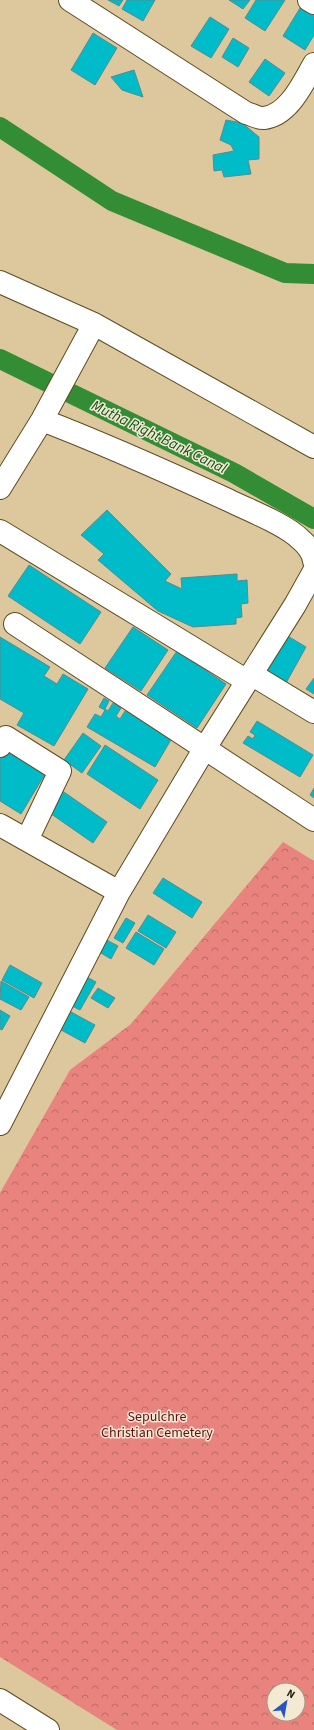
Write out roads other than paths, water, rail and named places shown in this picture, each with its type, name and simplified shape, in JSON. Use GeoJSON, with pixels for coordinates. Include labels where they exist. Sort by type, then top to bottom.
{"type":"FeatureCollection","features":[{"type":"Feature","properties":{"kind":"street"},"geometry":{"type":"LineString","coordinates":[[70,0],[246,113],[264,118],[281,111],[294,99],[314,64]]}},
{"type":"Feature","properties":{"kind":"street"},"geometry":{"type":"LineString","coordinates":[[309,0],[314,3]]}},
{"type":"Feature","properties":{"kind":"street"},"geometry":{"type":"LineString","coordinates":[[0,282],[94,324],[314,447]]}},
{"type":"Feature","properties":{"kind":"street"},"geometry":{"type":"LineString","coordinates":[[0,488],[46,413],[94,324]]}},
{"type":"Feature","properties":{"kind":"street"},"geometry":{"type":"LineString","coordinates":[[46,413],[100,442],[275,522],[300,538],[313,555],[314,561]]}},
{"type":"Feature","properties":{"kind":"street"},"geometry":{"type":"LineString","coordinates":[[0,531],[249,678],[314,712]]}},
{"type":"Feature","properties":{"kind":"street"},"geometry":{"type":"LineString","coordinates":[[0,1124],[119,892],[205,748],[296,605],[314,571]]}},
{"type":"Feature","properties":{"kind":"street"},"geometry":{"type":"LineString","coordinates":[[16,624],[314,820]]}},
{"type":"Feature","properties":{"kind":"street"},"geometry":{"type":"LineString","coordinates":[[0,746],[6,737],[60,771],[27,840]]}},
{"type":"Feature","properties":{"kind":"street"},"geometry":{"type":"LineString","coordinates":[[0,825],[119,892]]}},
{"type":"Feature","properties":{"kind":"street"},"geometry":{"type":"LineString","coordinates":[[0,1700],[48,1730]]}},
{"type":"Feature","properties":{"kind":"waterway"},"geometry":{"type":"LineString","coordinates":[[0,127],[112,201],[285,273],[314,274]]}},
{"type":"Feature","properties":{"kind":"waterway","name":"Mutha Right Bank Canal"},"geometry":{"type":"LineString","coordinates":[[0,359],[234,473],[314,519]]}},
{"type":"Feature","properties":{"kind":"park label","name":"Sepulchre Christian Cemetery"},"geometry":{"type":"Point","coordinates":[157,1426]}}]}
